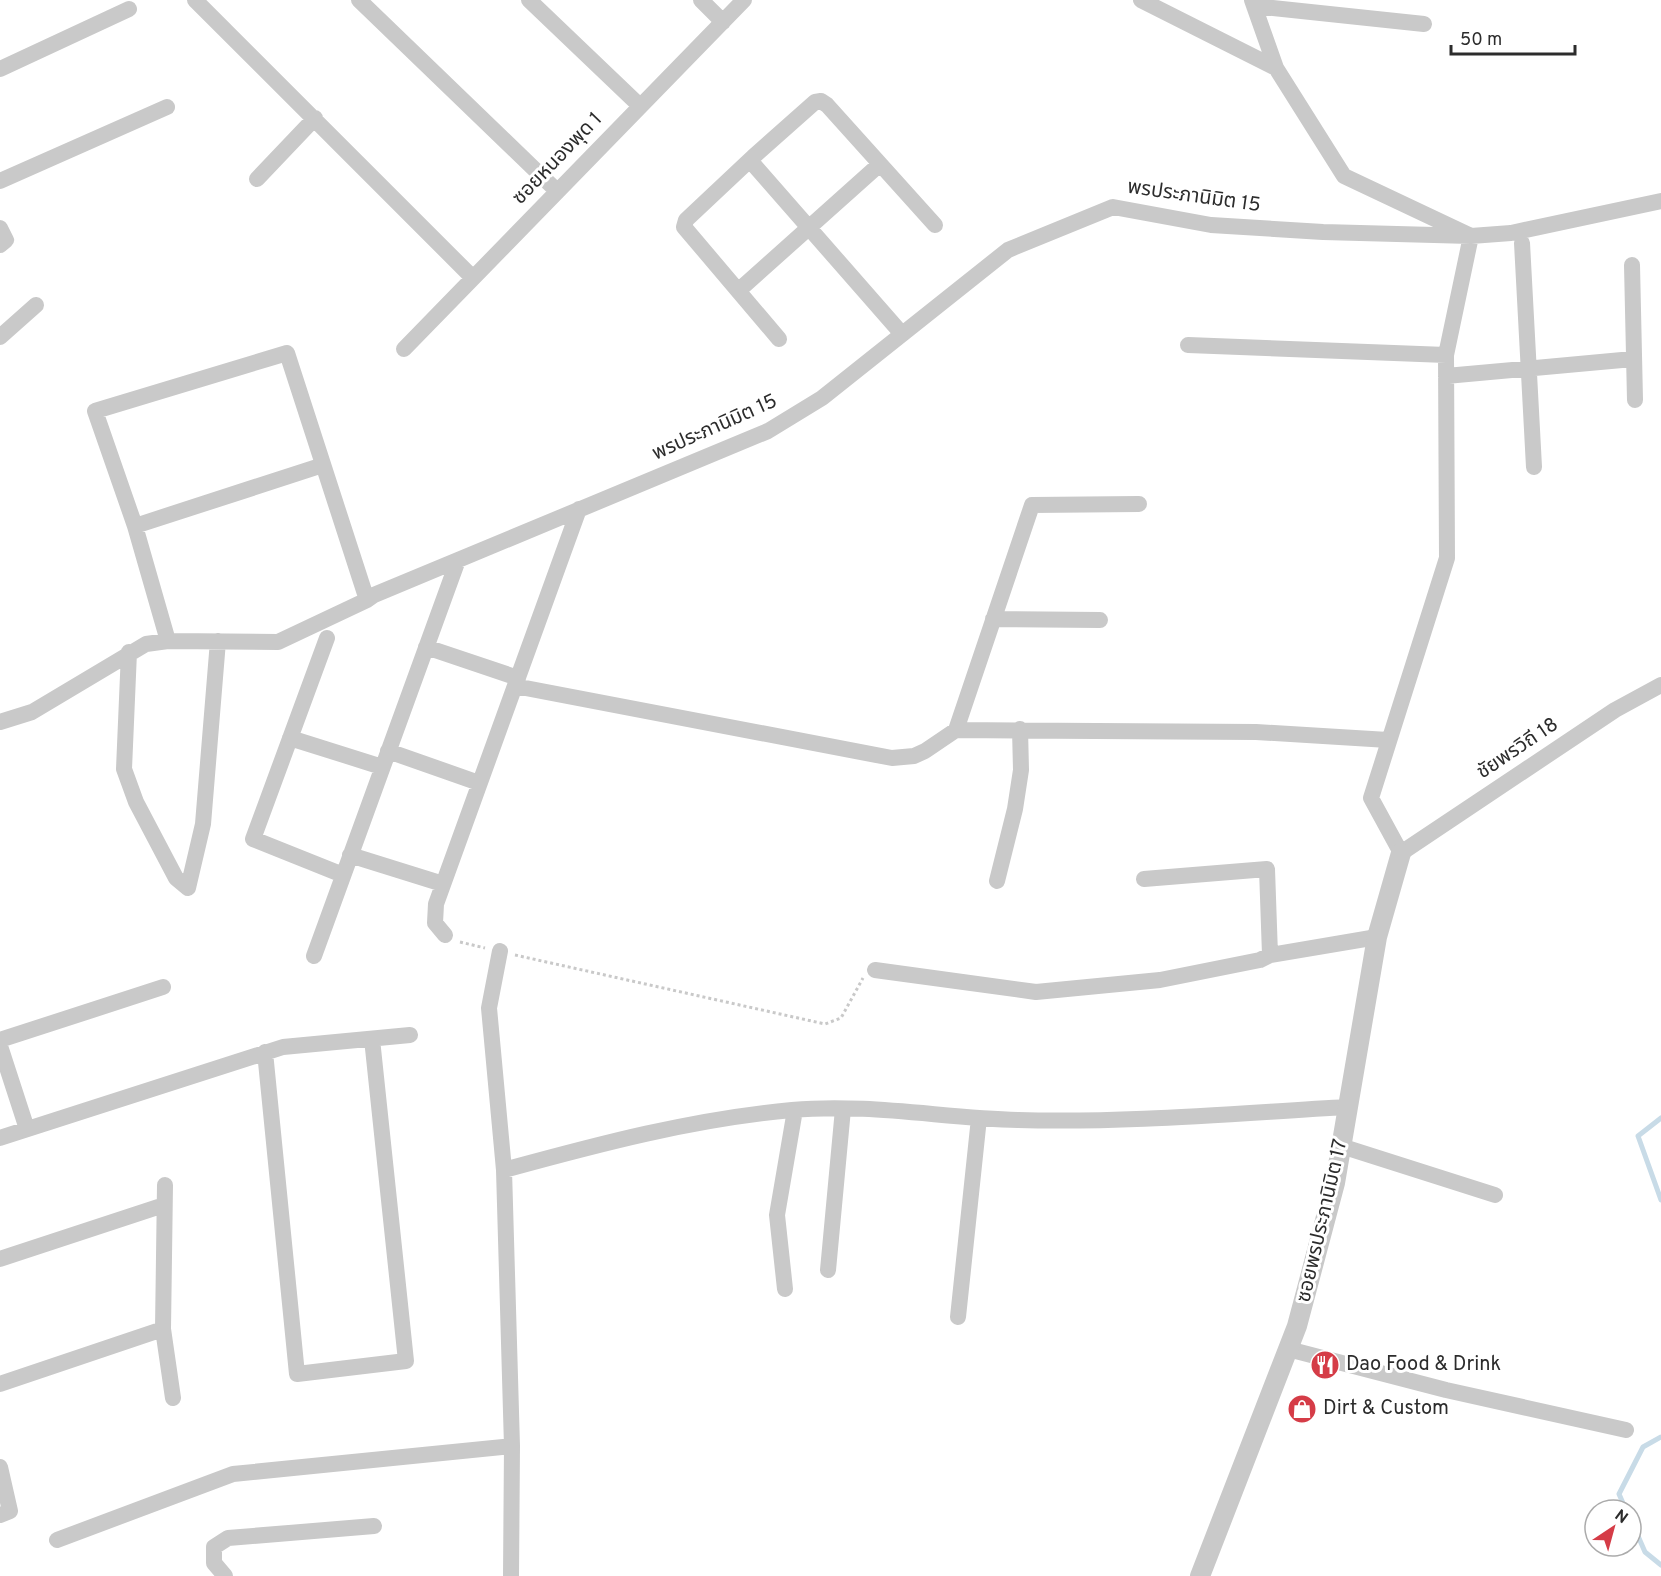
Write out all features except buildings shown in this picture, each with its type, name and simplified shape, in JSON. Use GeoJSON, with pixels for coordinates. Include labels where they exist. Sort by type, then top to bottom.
{"type":"FeatureCollection","features":[{"type":"Feature","properties":{"kind":"street"},"geometry":{"type":"LineString","coordinates":[[195,0],[472,277]]}},
{"type":"Feature","properties":{"kind":"street"},"geometry":{"type":"LineString","coordinates":[[359,0],[557,191]]}},
{"type":"Feature","properties":{"kind":"street"},"geometry":{"type":"LineString","coordinates":[[529,0],[640,106]]}},
{"type":"Feature","properties":{"kind":"street"},"geometry":{"type":"LineString","coordinates":[[700,0],[723,22]]}},
{"type":"Feature","properties":{"kind":"street","name":"ซอยหนองพุด 1"},"geometry":{"type":"LineString","coordinates":[[404,349],[744,0]]}},
{"type":"Feature","properties":{"kind":"street"},"geometry":{"type":"LineString","coordinates":[[1141,0],[1276,68]]}},
{"type":"Feature","properties":{"kind":"street"},"geometry":{"type":"LineString","coordinates":[[1401,853],[1371,798],[1447,558],[1446,355],[1471,236],[1344,176],[1276,68],[1253,3],[1424,24]]}},
{"type":"Feature","properties":{"kind":"street"},"geometry":{"type":"LineString","coordinates":[[0,69],[129,9]]}},
{"type":"Feature","properties":{"kind":"street"},"geometry":{"type":"LineString","coordinates":[[779,339],[685,229],[684,222],[817,100],[827,105],[935,225]]}},
{"type":"Feature","properties":{"kind":"street"},"geometry":{"type":"LineString","coordinates":[[0,181],[167,108]]}},
{"type":"Feature","properties":{"kind":"street"},"geometry":{"type":"LineString","coordinates":[[257,179],[315,118]]}},
{"type":"Feature","properties":{"kind":"street"},"geometry":{"type":"LineString","coordinates":[[753,157],[754,165],[902,334]]}},
{"type":"Feature","properties":{"kind":"street"},"geometry":{"type":"LineString","coordinates":[[738,291],[880,164]]}},
{"type":"Feature","properties":{"kind":"street","name":"พรประภานิมิต 15"},"geometry":{"type":"LineString","coordinates":[[0,722],[32,712],[129,652],[146,645],[168,641],[278,642],[374,595],[768,431],[822,398],[1008,250],[1113,207],[1211,225],[1323,232],[1471,236],[1511,233],[1661,201]]}},
{"type":"Feature","properties":{"kind":"street"},"geometry":{"type":"LineString","coordinates":[[0,228],[6,240],[0,245]]}},
{"type":"Feature","properties":{"kind":"street"},"geometry":{"type":"LineString","coordinates":[[1522,243],[1534,467]]}},
{"type":"Feature","properties":{"kind":"street"},"geometry":{"type":"LineString","coordinates":[[1632,265],[1635,400]]}},
{"type":"Feature","properties":{"kind":"street"},"geometry":{"type":"LineString","coordinates":[[0,337],[36,305]]}},
{"type":"Feature","properties":{"kind":"street"},"geometry":{"type":"LineString","coordinates":[[1188,345],[1446,355]]}},
{"type":"Feature","properties":{"kind":"street"},"geometry":{"type":"LineString","coordinates":[[168,641],[135,526],[95,411],[287,353],[367,600]]}},
{"type":"Feature","properties":{"kind":"street"},"geometry":{"type":"LineString","coordinates":[[1446,376],[1633,359]]}},
{"type":"Feature","properties":{"kind":"street"},"geometry":{"type":"LineString","coordinates":[[135,526],[323,465]]}},
{"type":"Feature","properties":{"kind":"street"},"geometry":{"type":"LineString","coordinates":[[956,730],[1032,506],[1139,504]]}},
{"type":"Feature","properties":{"kind":"street"},"geometry":{"type":"LineString","coordinates":[[444,935],[436,927],[434,918],[436,904],[579,509]]}},
{"type":"Feature","properties":{"kind":"street"},"geometry":{"type":"LineString","coordinates":[[314,956],[458,560]]}},
{"type":"Feature","properties":{"kind":"street"},"geometry":{"type":"LineString","coordinates":[[993,619],[1100,620]]}},
{"type":"Feature","properties":{"kind":"street"},"geometry":{"type":"LineString","coordinates":[[327,638],[253,839],[343,875]]}},
{"type":"Feature","properties":{"kind":"street"},"geometry":{"type":"LineString","coordinates":[[129,652],[124,769],[136,802],[176,878],[188,888],[203,824],[218,641]]}},
{"type":"Feature","properties":{"kind":"street"},"geometry":{"type":"LineString","coordinates":[[426,647],[516,682],[892,758],[914,756],[956,730],[1256,732],[1388,740]]}},
{"type":"Feature","properties":{"kind":"street","name":"ชัยพรวิถี 18"},"geometry":{"type":"LineString","coordinates":[[1401,853],[1615,710],[1661,686]]}},
{"type":"Feature","properties":{"kind":"street"},"geometry":{"type":"LineString","coordinates":[[997,881],[1015,809],[1021,770],[1020,729]]}},
{"type":"Feature","properties":{"kind":"street"},"geometry":{"type":"LineString","coordinates":[[290,738],[479,783]]}},
{"type":"Feature","properties":{"kind":"street","name":"ซอยพรประภานิมิต 17"},"geometry":{"type":"LineString","coordinates":[[1200,1576],[1297,1326],[1332,1194],[1377,937],[1401,853]]}},
{"type":"Feature","properties":{"kind":"street"},"geometry":{"type":"LineString","coordinates":[[350,855],[443,884]]}},
{"type":"Feature","properties":{"kind":"street"},"geometry":{"type":"LineString","coordinates":[[1144,879],[1267,868],[1270,955]]}},
{"type":"Feature","properties":{"kind":"street"},"geometry":{"type":"LineString","coordinates":[[875,970],[1036,992],[1160,980],[1260,960],[1270,955],[1377,937]]}},
{"type":"Feature","properties":{"kind":"street"},"geometry":{"type":"LineString","coordinates":[[500,951],[489,1008],[504,1170],[512,1446],[511,1576]]}},
{"type":"Feature","properties":{"kind":"street"},"geometry":{"type":"LineString","coordinates":[[0,1040],[163,987]]}},
{"type":"Feature","properties":{"kind":"street"},"geometry":{"type":"LineString","coordinates":[[0,1138],[283,1047],[410,1035]]}},
{"type":"Feature","properties":{"kind":"street"},"geometry":{"type":"LineString","coordinates":[[265,1052],[297,1374],[406,1361],[372,1039]]}},
{"type":"Feature","properties":{"kind":"street"},"geometry":{"type":"LineString","coordinates":[[0,1046],[27,1129]]}},
{"type":"Feature","properties":{"kind":"street"},"geometry":{"type":"LineString","coordinates":[[504,1170],[631,1136],[795,1110],[843,1109],[980,1118],[1090,1121],[1348,1107]]}},
{"type":"Feature","properties":{"kind":"street"},"geometry":{"type":"LineString","coordinates":[[828,1270],[843,1109]]}},
{"type":"Feature","properties":{"kind":"street"},"geometry":{"type":"LineString","coordinates":[[785,1289],[777,1215],[795,1110]]}},
{"type":"Feature","properties":{"kind":"street"},"geometry":{"type":"LineString","coordinates":[[958,1317],[980,1118]]}},
{"type":"Feature","properties":{"kind":"street"},"geometry":{"type":"LineString","coordinates":[[1341,1146],[1495,1195]]}},
{"type":"Feature","properties":{"kind":"street"},"geometry":{"type":"LineString","coordinates":[[165,1185],[163,1329],[173,1398]]}},
{"type":"Feature","properties":{"kind":"street"},"geometry":{"type":"LineString","coordinates":[[0,1259],[164,1204]]}},
{"type":"Feature","properties":{"kind":"street"},"geometry":{"type":"LineString","coordinates":[[0,1384],[163,1329]]}},
{"type":"Feature","properties":{"kind":"street"},"geometry":{"type":"LineString","coordinates":[[1288,1349],[1446,1390],[1626,1430]]}},
{"type":"Feature","properties":{"kind":"street"},"geometry":{"type":"LineString","coordinates":[[57,1540],[233,1474],[512,1446]]}},
{"type":"Feature","properties":{"kind":"street"},"geometry":{"type":"LineString","coordinates":[[0,1467],[10,1511],[0,1515]]}},
{"type":"Feature","properties":{"kind":"street"},"geometry":{"type":"LineString","coordinates":[[225,1576],[214,1563],[214,1547],[228,1538],[374,1526]]}},
{"type":"Feature","properties":{"kind":"path"},"geometry":{"type":"LineString","coordinates":[[444,935],[455,941],[825,1024],[841,1018],[861,980],[875,970]]}},
{"type":"Feature","properties":{"kind":"waterway"},"geometry":{"type":"LineString","coordinates":[[1661,1118],[1638,1136],[1661,1200]]}},
{"type":"Feature","properties":{"kind":"waterway"},"geometry":{"type":"LineString","coordinates":[[1621,1498],[1619,1494],[1643,1447],[1661,1437]]}},
{"type":"Feature","properties":{"kind":"waterway"},"geometry":{"type":"LineString","coordinates":[[1643,1547],[1645,1552],[1661,1565]]}},
{"type":"Feature","properties":{"kind":"place","name":"Dao Food & Drink"},"geometry":{"type":"Point","coordinates":[1325,1365]}},
{"type":"Feature","properties":{"kind":"place","name":"Dirt & Custom"},"geometry":{"type":"Point","coordinates":[1302,1409]}}]}
